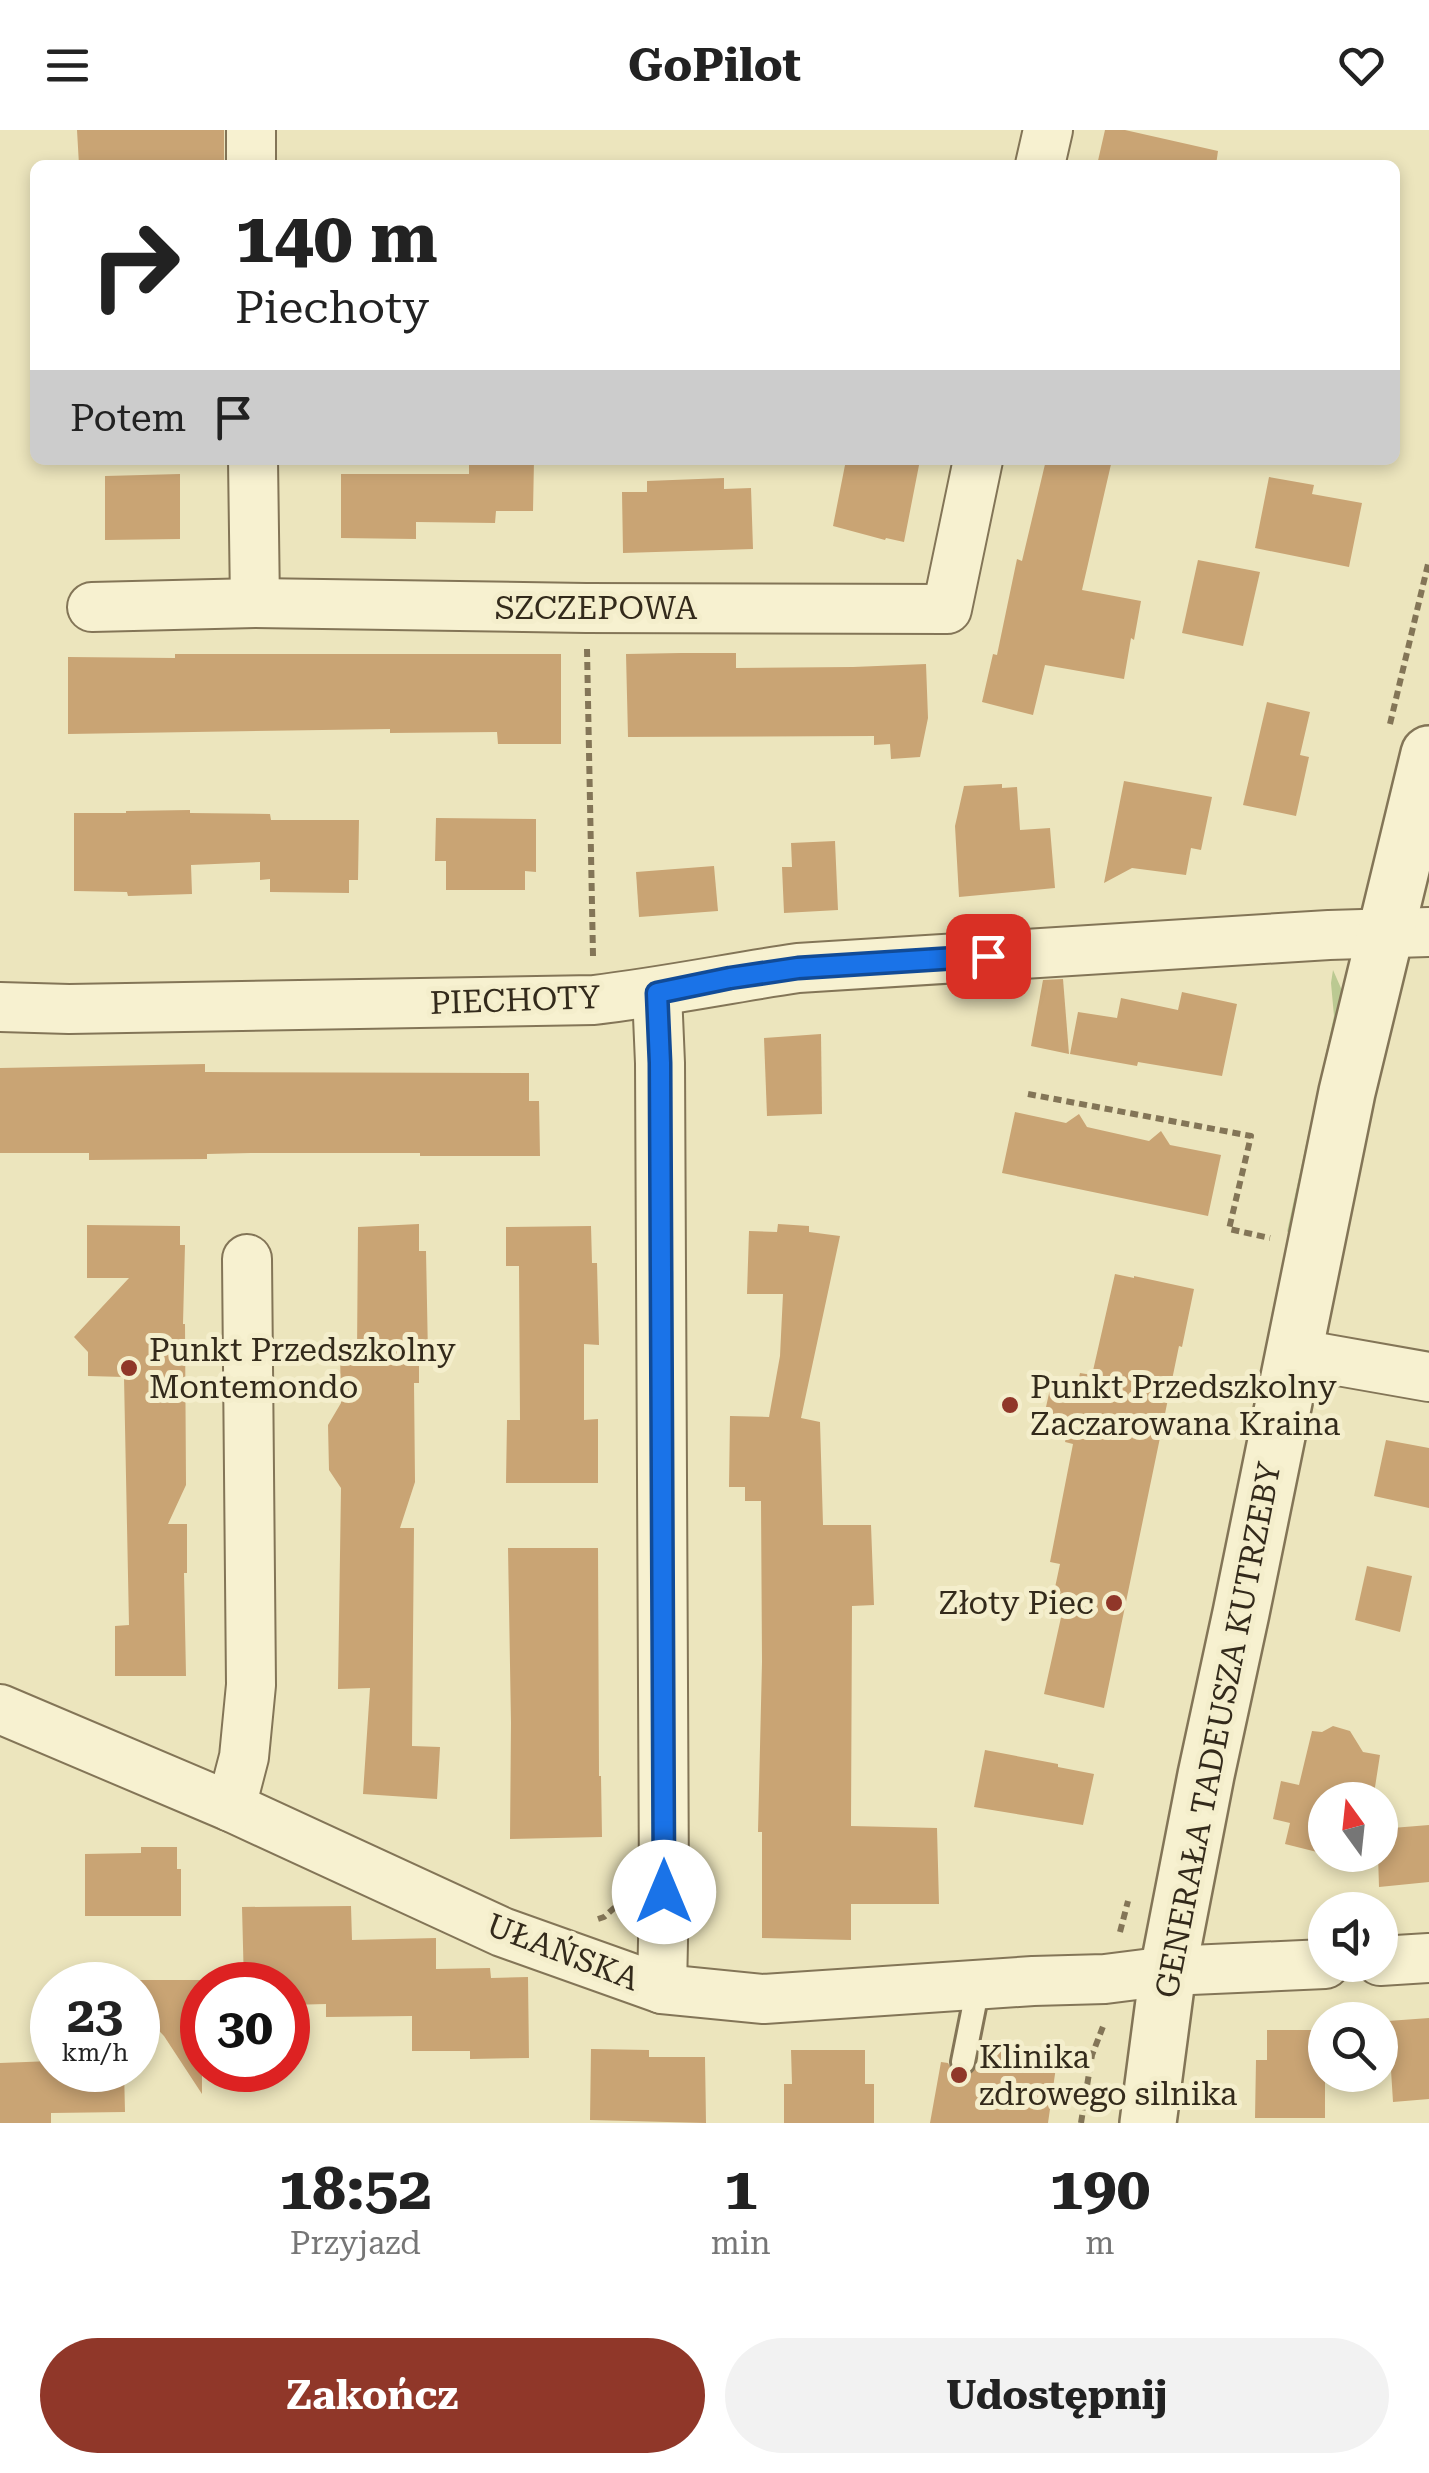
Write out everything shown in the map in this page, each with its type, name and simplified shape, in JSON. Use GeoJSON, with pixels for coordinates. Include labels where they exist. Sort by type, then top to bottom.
{"type":"FeatureCollection","features":[{"type":"Feature","properties":{"kind":"street"},"geometry":{"type":"LineString","coordinates":[[250,130],[251,160]]}},
{"type":"Feature","properties":{"kind":"street"},"geometry":{"type":"LineString","coordinates":[[1041,160],[1048,130]]}},
{"type":"Feature","properties":{"kind":"street"},"geometry":{"type":"LineString","coordinates":[[253,465],[255,603]]}},
{"type":"Feature","properties":{"kind":"street","name":"SZCZEPOWA"},"geometry":{"type":"LineString","coordinates":[[92,607],[255,603],[947,610],[977,465]]}},
{"type":"Feature","properties":{"kind":"street","name":"GENERAŁA TADEUSZA KUTRZEBY"},"geometry":{"type":"LineString","coordinates":[[1148,2123],[1168,1972],[1206,1775],[1348,1092],[1408,933],[1429,754]]}},
{"type":"Feature","properties":{"kind":"street","name":"PIECHOTY"},"geometry":{"type":"LineString","coordinates":[[0,1007],[594,1000],[798,968],[1329,934],[1408,933]]}},
{"type":"Feature","properties":{"kind":"street"},"geometry":{"type":"LineString","coordinates":[[657,993],[662,1989]]}},
{"type":"Feature","properties":{"kind":"street"},"geometry":{"type":"LineString","coordinates":[[231,1808],[244,1757],[251,1684],[248,1259]]}},
{"type":"Feature","properties":{"kind":"street"},"geometry":{"type":"LineString","coordinates":[[1293,1354],[1429,1378]]}},
{"type":"Feature","properties":{"kind":"street","name":"UŁAŃSKA"},"geometry":{"type":"LineString","coordinates":[[0,1710],[231,1808],[502,1932],[662,1989],[764,1999],[1308,1965]]}},
{"type":"Feature","properties":{"kind":"street"},"geometry":{"type":"LineString","coordinates":[[1398,1960],[1429,1958]]}},
{"type":"Feature","properties":{"kind":"lane"},"geometry":{"type":"LineString","coordinates":[[963,2062],[974,2008],[974,1985]]}},
{"type":"Feature","properties":{"kind":"path"},"geometry":{"type":"LineString","coordinates":[[586,608],[594,1000]]}},
{"type":"Feature","properties":{"kind":"path"},"geometry":{"type":"LineString","coordinates":[[1028,1094],[1251,1136],[1229,1229],[1316,1250]]}},
{"type":"Feature","properties":{"kind":"path"},"geometry":{"type":"LineString","coordinates":[[592,1920],[604,1918],[628,1894]]}},
{"type":"Feature","properties":{"kind":"path"},"geometry":{"type":"LineString","coordinates":[[1081,2123],[1092,2055],[1103,2031]]}},
{"type":"Feature","properties":{"kind":"green space"},"geometry":{"type":"Polygon","coordinates":[[[1333,970],[1344,995],[1294,1228],[1287,1232],[1334,1016],[1333,970]]]}},
{"type":"Feature","properties":{"kind":"building"},"geometry":{"type":"Polygon","coordinates":[[[77,130],[224,130],[224,160],[79,160],[77,130]]]}},
{"type":"Feature","properties":{"kind":"building"},"geometry":{"type":"Polygon","coordinates":[[[1105,130],[1125,130],[1218,151],[1217,160],[1098,160],[1105,130]]]}},
{"type":"Feature","properties":{"kind":"building"},"geometry":{"type":"Polygon","coordinates":[[[469,465],[534,465],[533,511],[496,511],[495,523],[416,522],[416,539],[341,538],[341,474],[469,474],[469,465]]]}},
{"type":"Feature","properties":{"kind":"building"},"geometry":{"type":"Polygon","coordinates":[[[845,465],[919,465],[904,542],[833,526],[845,465]]]}},
{"type":"Feature","properties":{"kind":"building"},"geometry":{"type":"Polygon","coordinates":[[[1045,465],[1111,465],[1082,590],[1141,601],[1124,679],[1045,665],[1033,715],[982,702],[993,654],[997,655],[1017,559],[1022,561],[1045,465]]]}},
{"type":"Feature","properties":{"kind":"building"},"geometry":{"type":"Polygon","coordinates":[[[180,474],[180,539],[105,540],[105,476],[180,474]]]}},
{"type":"Feature","properties":{"kind":"building"},"geometry":{"type":"Polygon","coordinates":[[[1269,477],[1314,485],[1312,494],[1362,503],[1349,567],[1255,548],[1269,477]]]}},
{"type":"Feature","properties":{"kind":"building"},"geometry":{"type":"Polygon","coordinates":[[[724,478],[724,489],[751,488],[753,549],[623,553],[622,492],[647,492],[647,481],[724,478]]]}},
{"type":"Feature","properties":{"kind":"building"},"geometry":{"type":"Polygon","coordinates":[[[1198,560],[1260,572],[1243,646],[1182,633],[1198,560]]]}},
{"type":"Feature","properties":{"kind":"building"},"geometry":{"type":"Polygon","coordinates":[[[736,653],[736,668],[926,664],[928,718],[920,757],[891,759],[890,744],[874,745],[874,736],[628,737],[626,654],[736,653]]]}},
{"type":"Feature","properties":{"kind":"building"},"geometry":{"type":"Polygon","coordinates":[[[175,654],[561,654],[561,744],[498,744],[497,732],[390,733],[390,729],[68,734],[68,657],[175,658],[175,654]]]}},
{"type":"Feature","properties":{"kind":"building"},"geometry":{"type":"Polygon","coordinates":[[[1267,702],[1310,712],[1300,755],[1309,757],[1296,816],[1243,805],[1267,702]]]}},
{"type":"Feature","properties":{"kind":"building"},"geometry":{"type":"Polygon","coordinates":[[[1124,781],[1212,797],[1201,850],[1191,848],[1186,875],[1132,868],[1104,883],[1124,781]]]}},
{"type":"Feature","properties":{"kind":"building"},"geometry":{"type":"Polygon","coordinates":[[[1002,784],[1002,788],[1017,787],[1020,830],[1050,828],[1055,888],[959,897],[955,826],[964,786],[1002,784]]]}},
{"type":"Feature","properties":{"kind":"building"},"geometry":{"type":"Polygon","coordinates":[[[190,810],[270,814],[271,820],[359,820],[358,880],[349,880],[349,893],[270,892],[270,879],[260,880],[260,862],[191,865],[192,894],[128,896],[127,892],[74,891],[74,813],[190,810]]]}},
{"type":"Feature","properties":{"kind":"building"},"geometry":{"type":"Polygon","coordinates":[[[436,818],[536,819],[536,872],[525,871],[525,890],[446,890],[446,861],[435,861],[436,818]]]}},
{"type":"Feature","properties":{"kind":"building"},"geometry":{"type":"Polygon","coordinates":[[[835,841],[838,910],[784,913],[782,867],[792,867],[791,843],[835,841]]]}},
{"type":"Feature","properties":{"kind":"building"},"geometry":{"type":"Polygon","coordinates":[[[714,866],[718,911],[639,917],[636,872],[714,866]]]}},
{"type":"Feature","properties":{"kind":"building"},"geometry":{"type":"Polygon","coordinates":[[[1063,979],[1069,1054],[1031,1046],[1043,980],[1063,979]]]}},
{"type":"Feature","properties":{"kind":"building"},"geometry":{"type":"Polygon","coordinates":[[[1182,992],[1237,1004],[1222,1076],[1070,1054],[1078,1012],[1117,1018],[1121,998],[1178,1010],[1182,992]]]}},
{"type":"Feature","properties":{"kind":"building"},"geometry":{"type":"Polygon","coordinates":[[[821,1034],[822,1114],[767,1116],[764,1038],[821,1034]]]}},
{"type":"Feature","properties":{"kind":"building"},"geometry":{"type":"Polygon","coordinates":[[[205,1064],[205,1072],[529,1073],[529,1101],[539,1101],[540,1156],[251,1153],[207,1154],[207,1159],[89,1160],[89,1153],[0,1153],[0,1068],[205,1064]]]}},
{"type":"Feature","properties":{"kind":"building"},"geometry":{"type":"Polygon","coordinates":[[[1015,1112],[1066,1123],[1079,1114],[1087,1127],[1149,1141],[1161,1131],[1170,1145],[1221,1155],[1208,1216],[1002,1173],[1015,1112]]]}},
{"type":"Feature","properties":{"kind":"building"},"geometry":{"type":"Polygon","coordinates":[[[419,1224],[419,1251],[426,1251],[428,1355],[419,1354],[419,1383],[414,1383],[415,1482],[400,1528],[414,1528],[412,1746],[440,1747],[437,1799],[363,1794],[370,1688],[338,1689],[341,1488],[329,1470],[328,1425],[341,1403],[340,1353],[357,1353],[358,1227],[419,1224]]]}},
{"type":"Feature","properties":{"kind":"building"},"geometry":{"type":"Polygon","coordinates":[[[778,1224],[809,1226],[809,1232],[840,1236],[801,1418],[820,1422],[823,1525],[871,1525],[874,1605],[852,1606],[851,1826],[937,1828],[939,1904],[851,1904],[851,1940],[762,1938],[762,1832],[758,1832],[761,1501],[745,1501],[745,1487],[729,1487],[730,1416],[769,1417],[780,1356],[783,1294],[747,1294],[749,1231],[777,1232],[778,1224]]]}},
{"type":"Feature","properties":{"kind":"building"},"geometry":{"type":"Polygon","coordinates":[[[87,1225],[180,1226],[180,1245],[185,1245],[186,1485],[168,1524],[187,1524],[186,1676],[115,1676],[115,1626],[129,1625],[124,1377],[88,1376],[88,1352],[74,1337],[129,1278],[87,1278],[87,1225]]]}},
{"type":"Feature","properties":{"kind":"building"},"geometry":{"type":"Polygon","coordinates":[[[591,1226],[592,1263],[597,1263],[599,1345],[584,1344],[584,1420],[598,1419],[598,1483],[506,1483],[507,1420],[520,1420],[519,1266],[506,1266],[506,1227],[591,1226]]]}},
{"type":"Feature","properties":{"kind":"building"},"geometry":{"type":"Polygon","coordinates":[[[1115,1274],[1194,1289],[1104,1708],[1044,1694],[1062,1613],[1050,1611],[1060,1564],[1050,1562],[1073,1444],[1065,1442],[1068,1430],[1042,1425],[1052,1380],[1077,1385],[1080,1373],[1092,1375],[1115,1274]]]}},
{"type":"Feature","properties":{"kind":"building"},"geometry":{"type":"Polygon","coordinates":[[[1386,1440],[1429,1448],[1429,1508],[1374,1496],[1386,1440]]]}},
{"type":"Feature","properties":{"kind":"building"},"geometry":{"type":"Polygon","coordinates":[[[508,1548],[598,1548],[602,1837],[510,1839],[508,1548]]]}},
{"type":"Feature","properties":{"kind":"building"},"geometry":{"type":"Polygon","coordinates":[[[1367,1566],[1412,1576],[1400,1632],[1355,1620],[1367,1566]]]}},
{"type":"Feature","properties":{"kind":"building"},"geometry":{"type":"Polygon","coordinates":[[[1333,1726],[1350,1731],[1363,1752],[1380,1755],[1376,1782],[1308,1782],[1308,1850],[1285,1844],[1290,1823],[1273,1819],[1281,1781],[1299,1785],[1312,1731],[1322,1732],[1333,1726]]]}},
{"type":"Feature","properties":{"kind":"building"},"geometry":{"type":"Polygon","coordinates":[[[985,1750],[1094,1774],[1083,1825],[974,1807],[985,1750]]]}},
{"type":"Feature","properties":{"kind":"building"},"geometry":{"type":"Polygon","coordinates":[[[1429,1825],[1429,1882],[1379,1887],[1379,1872],[1398,1872],[1398,1828],[1429,1825]]]}},
{"type":"Feature","properties":{"kind":"building"},"geometry":{"type":"Polygon","coordinates":[[[141,1847],[177,1847],[181,1916],[85,1916],[85,1854],[141,1853],[141,1847]]]}},
{"type":"Feature","properties":{"kind":"building"},"geometry":{"type":"Polygon","coordinates":[[[351,1906],[352,1940],[436,1938],[436,1969],[490,1968],[491,1978],[528,1977],[529,2058],[470,2059],[470,2051],[412,2051],[412,2016],[326,2017],[326,2004],[310,2004],[310,1962],[243,1962],[242,1907],[351,1906]]]}},
{"type":"Feature","properties":{"kind":"building"},"geometry":{"type":"Polygon","coordinates":[[[160,1980],[180,1980],[180,2060],[160,2032],[160,1980]]]}},
{"type":"Feature","properties":{"kind":"building"},"geometry":{"type":"Polygon","coordinates":[[[1429,2018],[1429,2099],[1393,2102],[1392,2092],[1398,2092],[1398,2020],[1429,2018]]]}},
{"type":"Feature","properties":{"kind":"building"},"geometry":{"type":"Polygon","coordinates":[[[1267,2030],[1308,2030],[1308,2092],[1325,2092],[1325,2118],[1255,2118],[1256,2060],[1267,2060],[1267,2030]]]}},
{"type":"Feature","properties":{"kind":"building"},"geometry":{"type":"Polygon","coordinates":[[[591,2049],[649,2050],[649,2057],[705,2057],[706,2123],[590,2120],[591,2049]]]}},
{"type":"Feature","properties":{"kind":"building"},"geometry":{"type":"Polygon","coordinates":[[[985,2049],[1057,2060],[1048,2123],[930,2123],[941,2062],[948,2063],[954,2074],[967,2076],[976,2068],[982,2069],[985,2049]]]}},
{"type":"Feature","properties":{"kind":"building"},"geometry":{"type":"Polygon","coordinates":[[[791,2050],[865,2050],[865,2084],[874,2084],[874,2123],[784,2123],[784,2084],[792,2084],[791,2050]]]}},
{"type":"Feature","properties":{"kind":"building"},"geometry":{"type":"Polygon","coordinates":[[[30,2062],[30,2092],[125,2092],[125,2112],[51,2113],[51,2123],[0,2123],[0,2063],[30,2062]]]}},
{"type":"Feature","properties":{"kind":"place","name":"Punkt Przedszkolny Montemondo"},"geometry":{"type":"Point","coordinates":[129,1368]}},
{"type":"Feature","properties":{"kind":"place","name":"Punkt Przedszkolny Zaczarowana Kraina"},"geometry":{"type":"Point","coordinates":[1010,1405]}},
{"type":"Feature","properties":{"kind":"place","name":"Złoty Piec"},"geometry":{"type":"Point","coordinates":[1114,1603]}},
{"type":"Feature","properties":{"kind":"place","name":"Klinika zdrowego silnika"},"geometry":{"type":"Point","coordinates":[959,2075]}},
{"type":"Feature","properties":{"kind":"route"},"geometry":{"type":"LineString","coordinates":[[664,1892],[657,993],[798,968],[988,956]]}}]}
